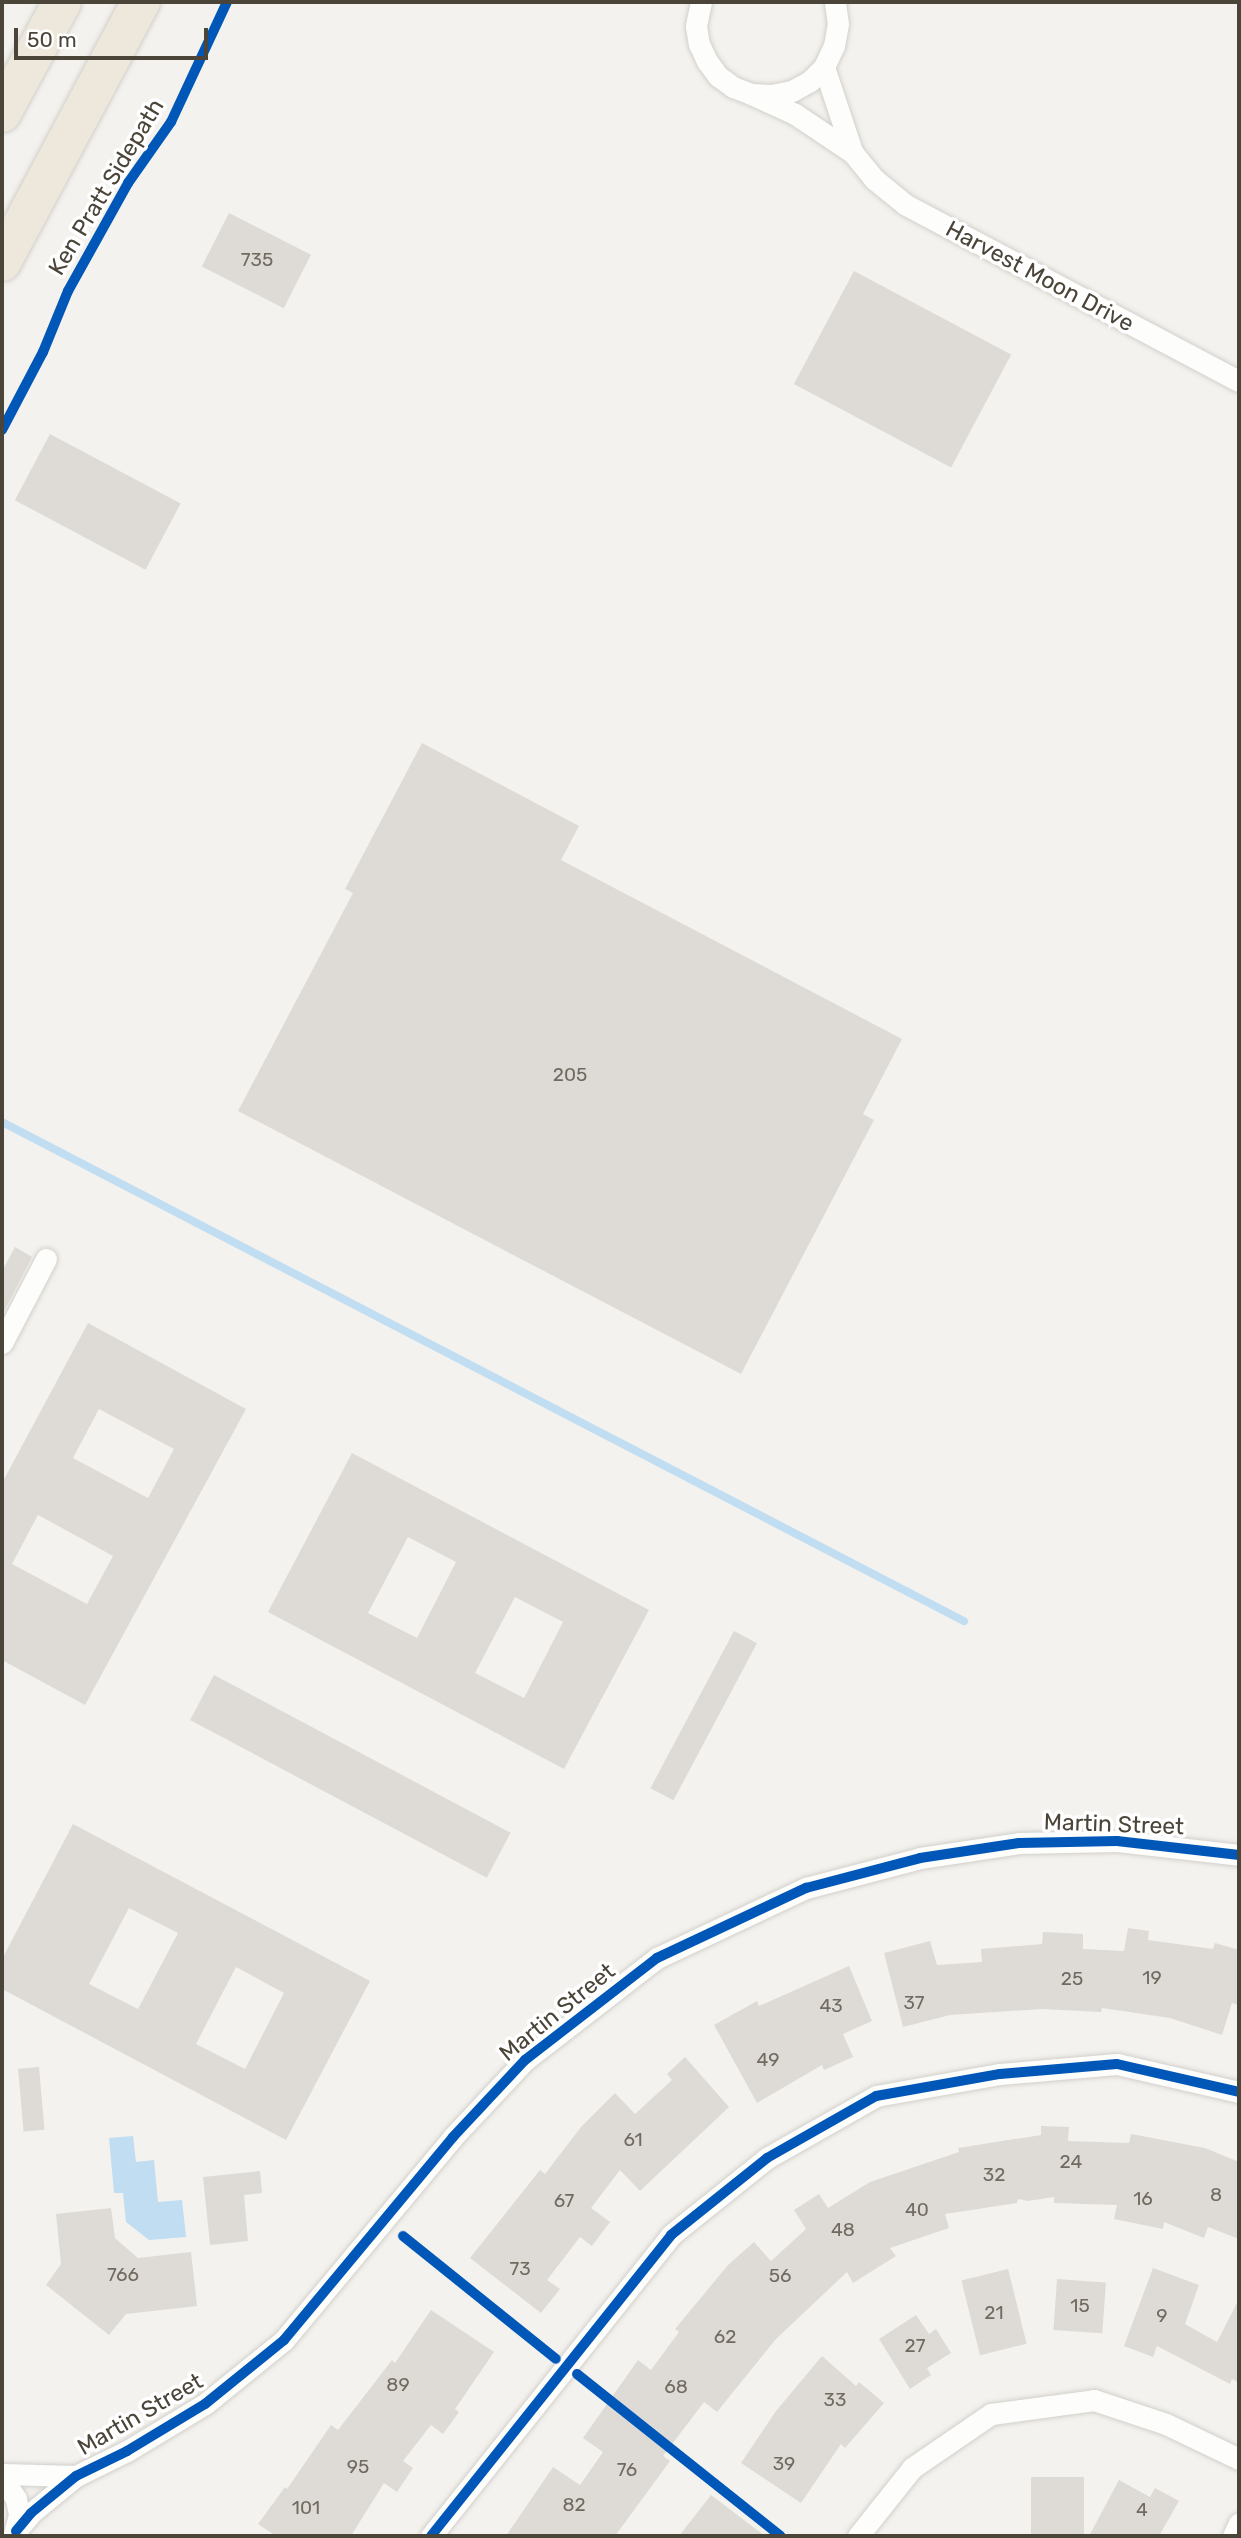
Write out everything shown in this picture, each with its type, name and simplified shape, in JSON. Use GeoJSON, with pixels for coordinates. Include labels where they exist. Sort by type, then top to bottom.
{"type":"FeatureCollection","features":[{"type":"Feature","properties":{"kind":"highway"},"geometry":{"type":"LineString","coordinates":[[2,113],[62,2]]}},
{"type":"Feature","properties":{"kind":"highway"},"geometry":{"type":"LineString","coordinates":[[2,262],[141,2]]}},
{"type":"Feature","properties":{"kind":"street"},"geometry":{"type":"LineString","coordinates":[[751,94],[771,96],[792,91],[810,81],[824,67],[834,46],[838,24],[835,2]]}},
{"type":"Feature","properties":{"kind":"street","name":"Harvest Moon Drive"},"geometry":{"type":"LineString","coordinates":[[699,4],[699,44],[718,76],[733,87],[795,114],[853,153],[874,179],[906,205],[1239,382]]}},
{"type":"Feature","properties":{"kind":"street","name":"Harvest Moon Drive"},"geometry":{"type":"LineString","coordinates":[[824,67],[853,153]]}},
{"type":"Feature","properties":{"kind":"street"},"geometry":{"type":"LineString","coordinates":[[2,1343],[46,1259]]}},
{"type":"Feature","properties":{"kind":"street","name":"Martin Street"},"geometry":{"type":"LineString","coordinates":[[15,2534],[31,2513],[76,2476],[127,2451],[205,2404],[284,2340],[453,2137],[525,2060],[657,1958],[806,1888],[920,1858],[1019,1843],[1117,1841],[1239,1855]]}},
{"type":"Feature","properties":{"kind":"street"},"geometry":{"type":"LineString","coordinates":[[431,2536],[671,2235],[767,2158],[876,2096],[1000,2074],[1117,2064],[1239,2092]]}},
{"type":"Feature","properties":{"kind":"street"},"geometry":{"type":"LineString","coordinates":[[858,2536],[912,2468],[991,2414],[1094,2400],[1166,2424],[1239,2459]]}},
{"type":"Feature","properties":{"kind":"street"},"geometry":{"type":"LineString","coordinates":[[2,2476],[16,2499],[19,2515],[15,2534]]}},
{"type":"Feature","properties":{"kind":"street","name":"Martin Street"},"geometry":{"type":"LineString","coordinates":[[2,2476],[76,2476]]}},
{"type":"Feature","properties":{"kind":"street"},"geometry":{"type":"LineString","coordinates":[[1233,2536],[1239,2523]]}},
{"type":"Feature","properties":{"kind":"water"},"geometry":{"type":"Polygon","coordinates":[[[133,2136],[136,2162],[154,2160],[158,2202],[182,2200],[186,2237],[149,2240],[126,2222],[123,2193],[114,2193],[109,2138],[133,2136]]]}},
{"type":"Feature","properties":{"kind":"building"},"geometry":{"type":"Polygon","coordinates":[[[229,213],[311,255],[284,308],[202,266],[229,213]]]}},
{"type":"Feature","properties":{"kind":"building"},"geometry":{"type":"Polygon","coordinates":[[[854,271],[1011,355],[951,468],[794,384],[854,271]]]}},
{"type":"Feature","properties":{"kind":"building"},"geometry":{"type":"Polygon","coordinates":[[[50,434],[181,503],[145,570],[15,500],[50,434]]]}},
{"type":"Feature","properties":{"kind":"building"},"geometry":{"type":"Polygon","coordinates":[[[422,743],[579,826],[561,860],[902,1039],[863,1114],[874,1120],[741,1374],[238,1111],[353,893],[345,889],[422,743]]]}},
{"type":"Feature","properties":{"kind":"building"},"geometry":{"type":"Polygon","coordinates":[[[15,1247],[32,1257],[2,1315],[2,1271],[15,1247]]]}},
{"type":"Feature","properties":{"kind":"building"},"geometry":{"type":"Polygon","coordinates":[[[88,1323],[246,1409],[85,1705],[2,1660],[2,1483],[88,1323]],[[99,1409],[73,1458],[148,1498],[174,1449],[99,1409]],[[38,1515],[12,1564],[87,1604],[113,1556],[38,1515]]]}},
{"type":"Feature","properties":{"kind":"building"},"geometry":{"type":"Polygon","coordinates":[[[352,1453],[649,1610],[564,1769],[268,1612],[352,1453]],[[408,1537],[368,1613],[417,1638],[456,1562],[408,1537]],[[515,1597],[475,1673],[524,1698],[563,1622],[515,1597]]]}},
{"type":"Feature","properties":{"kind":"building"},"geometry":{"type":"Polygon","coordinates":[[[734,1631],[757,1643],[673,1800],[650,1788],[734,1631]]]}},
{"type":"Feature","properties":{"kind":"building"},"geometry":{"type":"Polygon","coordinates":[[[214,1675],[511,1833],[487,1878],[190,1720],[214,1675]]]}},
{"type":"Feature","properties":{"kind":"building"},"geometry":{"type":"Polygon","coordinates":[[[73,1824],[370,1981],[286,2140],[2,1989],[2,1959],[73,1824]],[[129,1908],[89,1984],[138,2009],[178,1933],[129,1908]],[[236,1967],[196,2044],[245,2069],[284,1993],[236,1967]]]}},
{"type":"Feature","properties":{"kind":"building"},"geometry":{"type":"Polygon","coordinates":[[[1128,1928],[1149,1931],[1148,1940],[1213,1949],[1215,1943],[1239,1950],[1239,2005],[1232,2003],[1222,2035],[1170,2018],[1102,2008],[1101,2012],[1042,2009],[950,2015],[903,2027],[884,1953],[930,1941],[937,1965],[982,1962],[981,1949],[1042,1944],[1043,1932],[1083,1934],[1083,1949],[1124,1951],[1128,1928]]]}},
{"type":"Feature","properties":{"kind":"building"},"geometry":{"type":"Polygon","coordinates":[[[849,1966],[872,2021],[843,2034],[853,2057],[824,2070],[822,2065],[757,2103],[714,2025],[757,2001],[759,2006],[849,1966]]]}},
{"type":"Feature","properties":{"kind":"building"},"geometry":{"type":"Polygon","coordinates":[[[685,2057],[729,2107],[640,2191],[620,2170],[591,2208],[610,2222],[592,2246],[580,2237],[547,2280],[560,2289],[541,2313],[470,2258],[540,2170],[545,2174],[581,2127],[615,2093],[635,2114],[672,2080],[667,2074],[685,2057]]]}},
{"type":"Feature","properties":{"kind":"building"},"geometry":{"type":"Polygon","coordinates":[[[39,2067],[44,2130],[24,2132],[18,2069],[39,2067]]]}},
{"type":"Feature","properties":{"kind":"building"},"geometry":{"type":"Polygon","coordinates":[[[1041,2126],[1069,2127],[1068,2141],[1129,2143],[1131,2134],[1205,2148],[1239,2162],[1239,2239],[1208,2227],[1204,2238],[1164,2222],[1163,2229],[1114,2219],[1117,2205],[1054,2203],[1054,2197],[1028,2201],[1018,2199],[1017,2203],[945,2214],[949,2228],[890,2248],[896,2256],[853,2283],[847,2272],[775,2340],[717,2412],[704,2402],[663,2456],[670,2461],[615,2536],[506,2536],[553,2467],[580,2485],[603,2452],[583,2438],[638,2360],[651,2370],[679,2332],[675,2329],[728,2265],[754,2242],[771,2261],[806,2229],[794,2210],[819,2194],[828,2208],[870,2182],[959,2152],[958,2148],[1041,2135],[1041,2126]]]}},
{"type":"Feature","properties":{"kind":"building"},"geometry":{"type":"Polygon","coordinates":[[[260,2171],[262,2193],[244,2195],[248,2241],[210,2245],[203,2177],[260,2171]]]}},
{"type":"Feature","properties":{"kind":"building"},"geometry":{"type":"Polygon","coordinates":[[[111,2208],[115,2238],[138,2258],[191,2252],[197,2306],[126,2314],[109,2335],[46,2285],[61,2264],[56,2214],[111,2208]]]}},
{"type":"Feature","properties":{"kind":"building"},"geometry":{"type":"Polygon","coordinates":[[[1153,2268],[1199,2285],[1185,2324],[1217,2342],[1239,2299],[1239,2383],[1232,2379],[1230,2384],[1157,2346],[1153,2357],[1124,2346],[1153,2268]]]}},
{"type":"Feature","properties":{"kind":"building"},"geometry":{"type":"Polygon","coordinates":[[[1008,2269],[1027,2344],[980,2355],[961,2281],[1008,2269]]]}},
{"type":"Feature","properties":{"kind":"building"},"geometry":{"type":"Polygon","coordinates":[[[1057,2279],[1106,2282],[1102,2333],[1053,2330],[1057,2279]]]}},
{"type":"Feature","properties":{"kind":"building"},"geometry":{"type":"Polygon","coordinates":[[[431,2310],[494,2352],[455,2409],[459,2412],[443,2434],[431,2425],[403,2461],[413,2468],[397,2492],[384,2483],[351,2536],[276,2536],[258,2524],[285,2487],[287,2489],[331,2425],[338,2430],[392,2360],[395,2363],[431,2310]]]}},
{"type":"Feature","properties":{"kind":"building"},"geometry":{"type":"Polygon","coordinates":[[[916,2315],[929,2334],[936,2329],[951,2353],[927,2368],[931,2375],[910,2389],[879,2339],[916,2315]]]}},
{"type":"Feature","properties":{"kind":"building"},"geometry":{"type":"Polygon","coordinates":[[[822,2356],[856,2386],[859,2382],[884,2403],[845,2448],[841,2444],[801,2503],[741,2463],[776,2411],[822,2356]]]}},
{"type":"Feature","properties":{"kind":"building"},"geometry":{"type":"Polygon","coordinates":[[[1031,2477],[1084,2477],[1084,2536],[1031,2536],[1031,2477]]]}},
{"type":"Feature","properties":{"kind":"building"},"geometry":{"type":"Polygon","coordinates":[[[1119,2480],[1150,2497],[1155,2488],[1179,2501],[1159,2536],[1089,2536],[1119,2480]]]}},
{"type":"Feature","properties":{"kind":"building"},"geometry":{"type":"Polygon","coordinates":[[[711,2495],[765,2536],[679,2536],[711,2495]]]}},
{"type":"Feature","properties":{"kind":"waterway"},"geometry":{"type":"LineString","coordinates":[[2,1122],[964,1621]]}},
{"type":"Feature","properties":{"kind":"cycle path","name":"Ken Pratt Sidepath"},"geometry":{"type":"LineString","coordinates":[[2,430],[43,352],[68,291],[128,183],[171,122],[227,2]]}},
{"type":"Feature","properties":{"kind":"cycle path"},"geometry":{"type":"LineString","coordinates":[[16,2531],[31,2513],[76,2476],[127,2451],[205,2404],[284,2340],[453,2137],[525,2060],[657,1958],[806,1888],[920,1858],[1019,1843],[1117,1841],[1239,1855]]}},
{"type":"Feature","properties":{"kind":"cycle path"},"geometry":{"type":"LineString","coordinates":[[431,2536],[671,2235],[767,2158],[876,2096],[1000,2074],[1117,2064],[1239,2092]]}},
{"type":"Feature","properties":{"kind":"cycle path"},"geometry":{"type":"LineString","coordinates":[[403,2236],[556,2359]]}},
{"type":"Feature","properties":{"kind":"cycle path"},"geometry":{"type":"LineString","coordinates":[[577,2374],[781,2536]]}}]}
